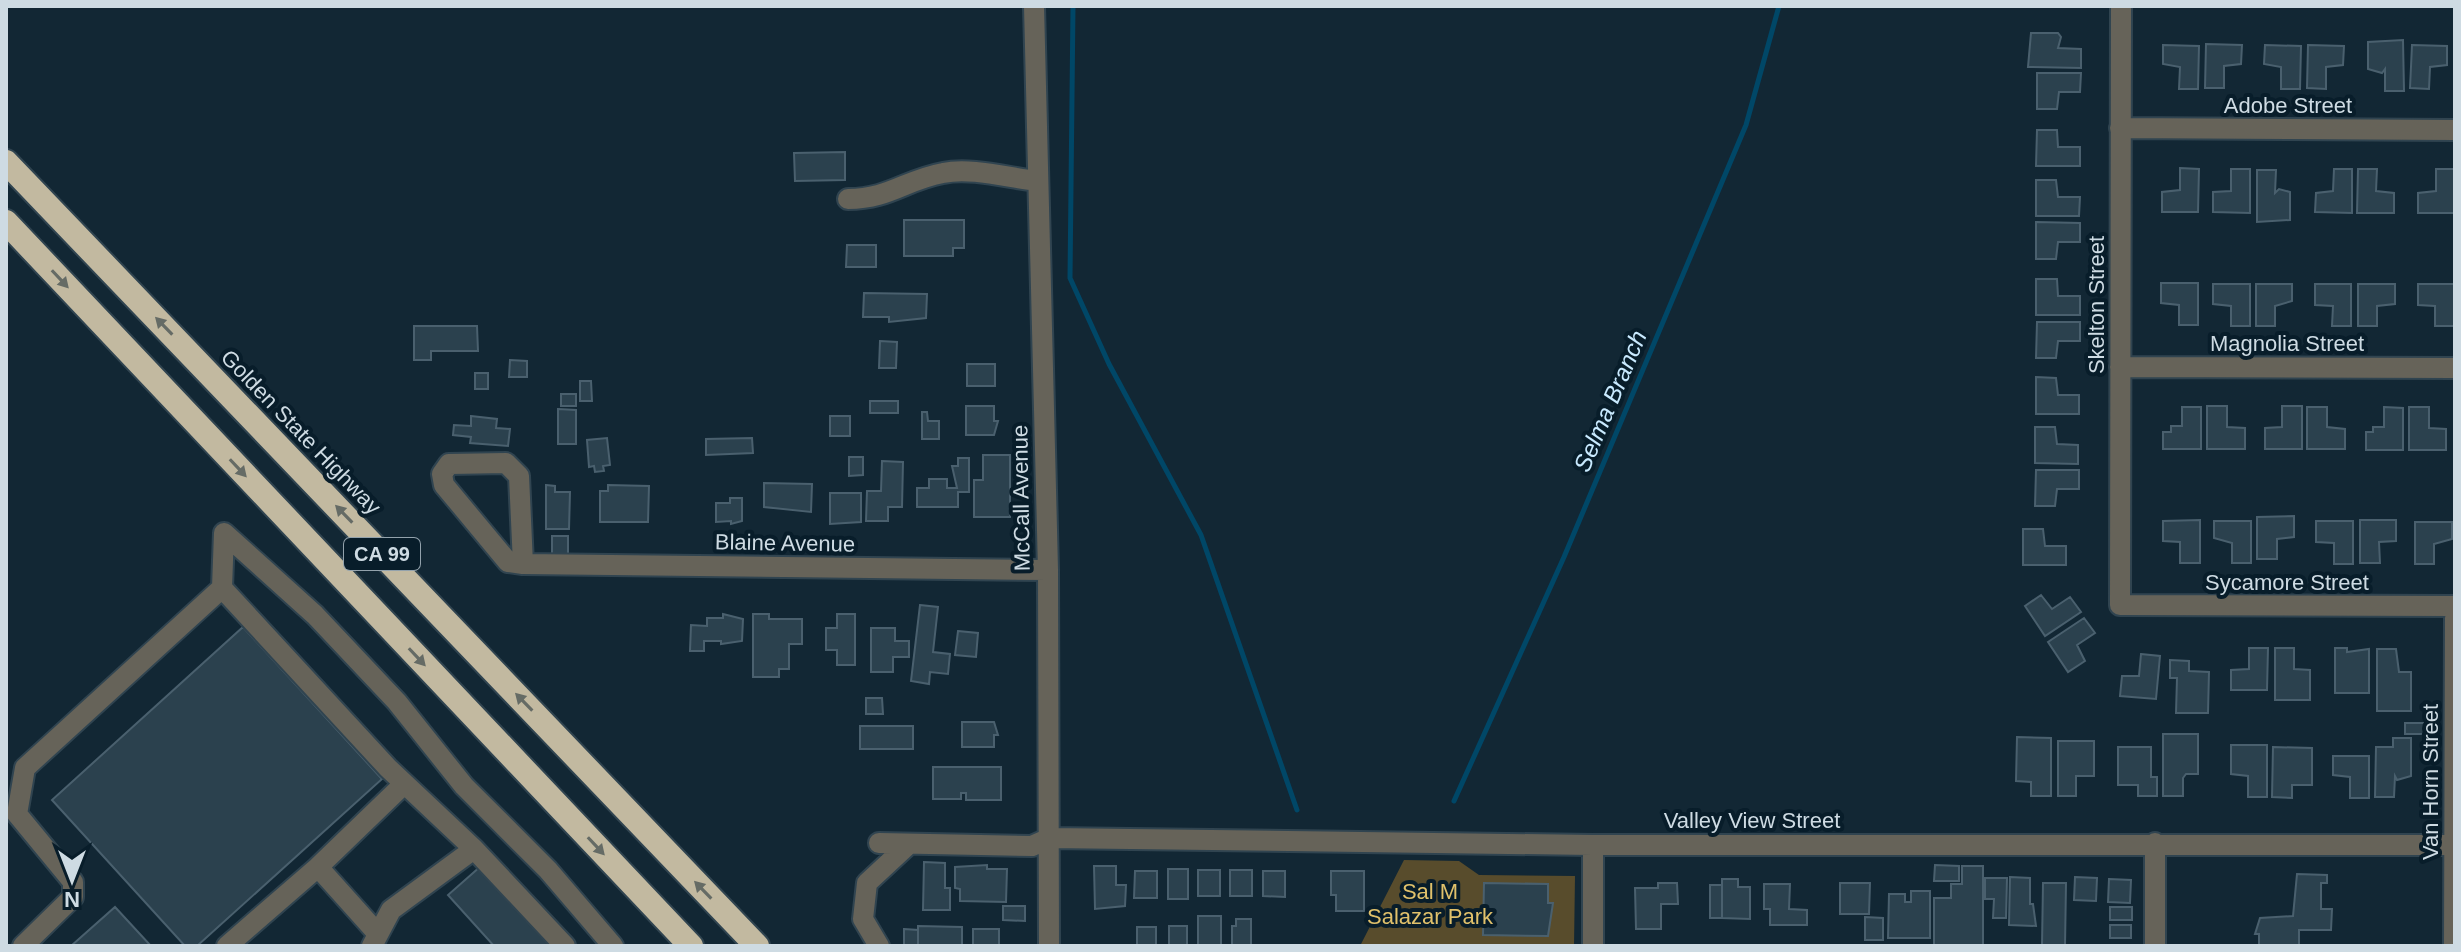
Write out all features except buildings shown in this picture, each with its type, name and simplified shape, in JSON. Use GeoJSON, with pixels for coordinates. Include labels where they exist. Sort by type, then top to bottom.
{"type":"FeatureCollection","features":[{"type":"Feature","properties":{"kind":"highway","name":"Golden State Highway"},"geometry":{"type":"LineString","coordinates":[[6,162],[757,946]]}},
{"type":"Feature","properties":{"kind":"highway","name":"CA 99"},"geometry":{"type":"LineString","coordinates":[[6,222],[691,946]]}},
{"type":"Feature","properties":{"kind":"street","name":"McCall Avenue"},"geometry":{"type":"LineString","coordinates":[[1034,6],[1048,570],[1049,946]]}},
{"type":"Feature","properties":{"kind":"street","name":"Skelton Street"},"geometry":{"type":"LineString","coordinates":[[2120,605],[2121,6]]}},
{"type":"Feature","properties":{"kind":"street","name":"Adobe Street"},"geometry":{"type":"LineString","coordinates":[[2120,128],[2455,130]]}},
{"type":"Feature","properties":{"kind":"street"},"geometry":{"type":"LineString","coordinates":[[848,199],[876,199],[915,181],[946,172],[1037,181]]}},
{"type":"Feature","properties":{"kind":"street","name":"Magnolia Street"},"geometry":{"type":"LineString","coordinates":[[2120,367],[2455,368]]}},
{"type":"Feature","properties":{"kind":"street"},"geometry":{"type":"LineString","coordinates":[[506,463],[514,467],[519,476],[523,564],[508,562],[444,485],[442,474],[449,464],[506,463]]}},
{"type":"Feature","properties":{"kind":"street"},"geometry":{"type":"LineString","coordinates":[[565,946],[474,849],[404,784],[222,588],[224,533],[315,615],[397,702],[464,786],[548,870],[613,946]]}},
{"type":"Feature","properties":{"kind":"street","name":"Blaine Avenue"},"geometry":{"type":"LineString","coordinates":[[523,564],[1048,570]]}},
{"type":"Feature","properties":{"kind":"street"},"geometry":{"type":"LineString","coordinates":[[23,946],[73,897],[73,882],[17,814],[25,768],[222,588]]}},
{"type":"Feature","properties":{"kind":"street","name":"Sycamore Street"},"geometry":{"type":"LineString","coordinates":[[2120,605],[2455,606]]}},
{"type":"Feature","properties":{"kind":"street","name":"Van Horn Street"},"geometry":{"type":"LineString","coordinates":[[2454,946],[2455,618]]}},
{"type":"Feature","properties":{"kind":"street"},"geometry":{"type":"LineString","coordinates":[[227,946],[318,867],[404,784]]}},
{"type":"Feature","properties":{"kind":"street","name":"Valley View Street"},"geometry":{"type":"LineString","coordinates":[[879,843],[1032,846],[1050,838],[1593,845],[2454,845]]}},
{"type":"Feature","properties":{"kind":"street"},"geometry":{"type":"LineString","coordinates":[[2155,843],[2155,946]]}},
{"type":"Feature","properties":{"kind":"street"},"geometry":{"type":"LineString","coordinates":[[879,946],[863,919],[867,883],[909,844]]}},
{"type":"Feature","properties":{"kind":"street"},"geometry":{"type":"LineString","coordinates":[[1593,845],[1593,946]]}},
{"type":"Feature","properties":{"kind":"street"},"geometry":{"type":"LineString","coordinates":[[318,867],[375,940],[391,910],[474,849]]}},
{"type":"Feature","properties":{"kind":"green space","name":"Sal M Salazar Park"},"geometry":{"type":"Polygon","coordinates":[[[1404,860],[1459,861],[1479,875],[1575,876],[1574,946],[1360,946],[1404,860]]]}},
{"type":"Feature","properties":{"kind":"waterway"},"geometry":{"type":"LineString","coordinates":[[1073,6],[1070,278],[1109,364],[1201,535],[1297,810]]}},
{"type":"Feature","properties":{"kind":"waterway","name":"Selma Branch"},"geometry":{"type":"LineString","coordinates":[[1454,801],[1564,557],[1746,125],[1779,6]]}}]}
